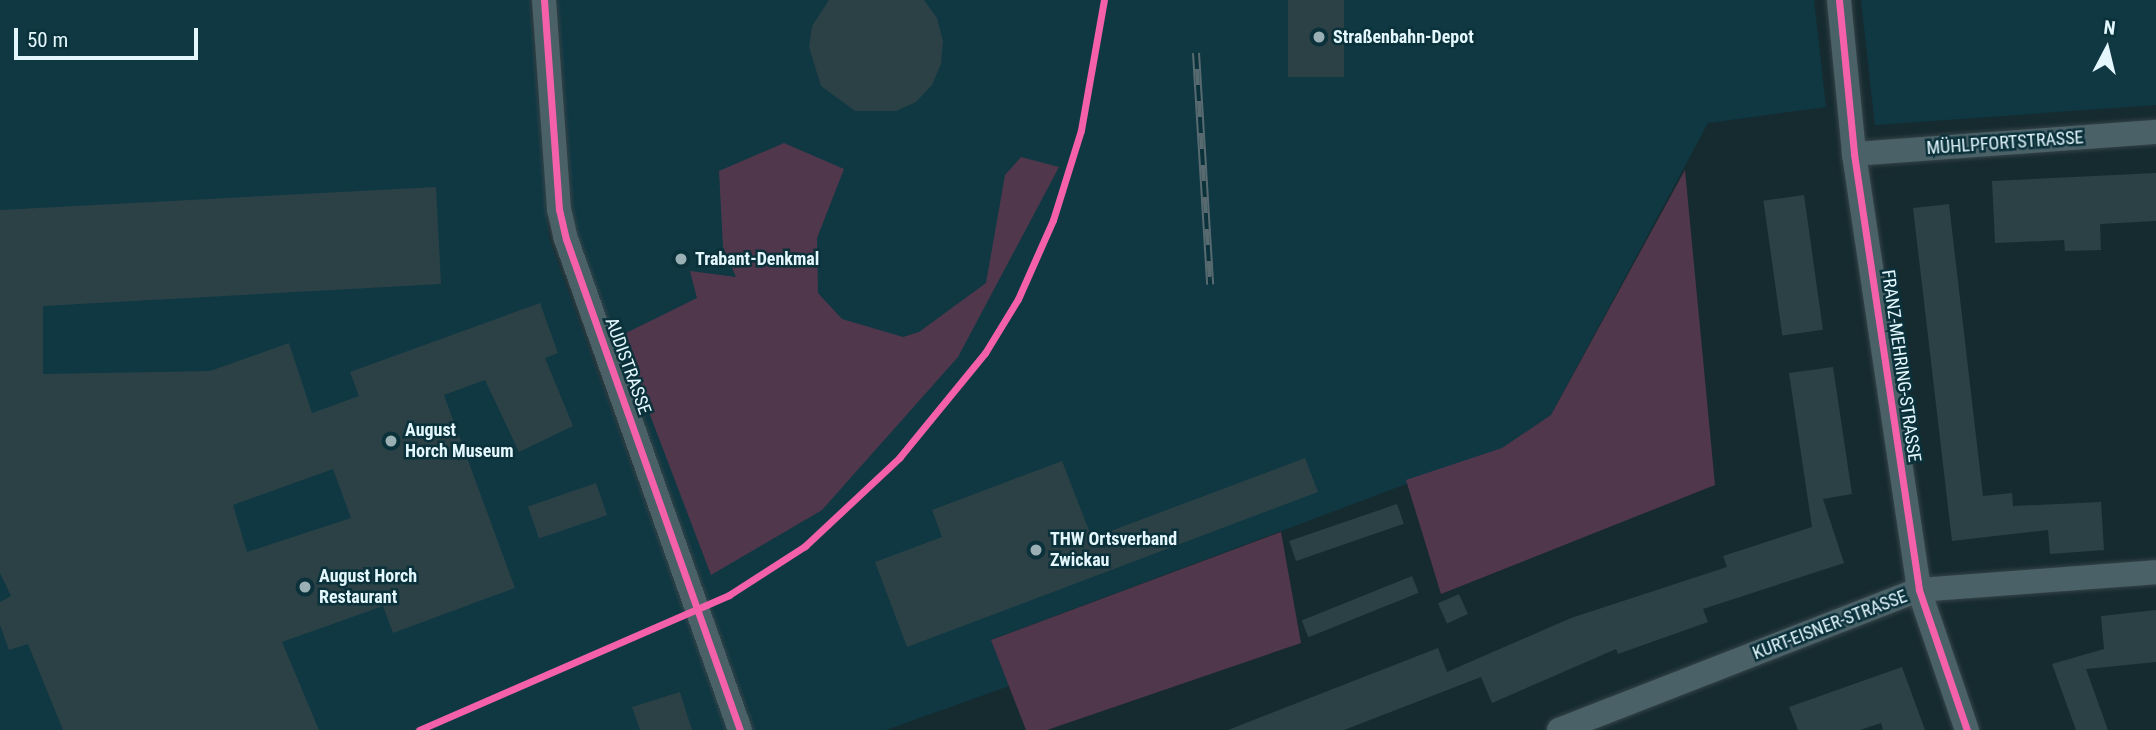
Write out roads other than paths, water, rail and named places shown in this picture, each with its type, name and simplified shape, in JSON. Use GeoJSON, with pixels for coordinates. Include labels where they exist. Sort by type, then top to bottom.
{"type":"FeatureCollection","features":[{"type":"Feature","properties":{"kind":"street","name":"AUDISTRASSE"},"geometry":{"type":"LineString","coordinates":[[544,0],[559,209],[566,239],[740,730]]}},
{"type":"Feature","properties":{"kind":"street","name":"FRANZ-MEHRING-STRASSE"},"geometry":{"type":"LineString","coordinates":[[1839,0],[1854,154],[1919,590],[1966,730]]}},
{"type":"Feature","properties":{"kind":"street","name":"MÜHLPFORTSTRASSE"},"geometry":{"type":"LineString","coordinates":[[1854,154],[2156,132]]}},
{"type":"Feature","properties":{"kind":"street","name":"KURT-EISNER-STRASSE"},"geometry":{"type":"LineString","coordinates":[[1559,730],[1919,590],[2156,572]]}},
{"type":"Feature","properties":{"kind":"railway"},"geometry":{"type":"LineString","coordinates":[[1196,53],[1210,285]]}},
{"type":"Feature","properties":{"kind":"place","name":"Straßenbahn-Depot"},"geometry":{"type":"Point","coordinates":[1319,37]}},
{"type":"Feature","properties":{"kind":"place","name":"Trabant-Denkmal"},"geometry":{"type":"Point","coordinates":[681,259]}},
{"type":"Feature","properties":{"kind":"place","name":"August Horch Museum"},"geometry":{"type":"Point","coordinates":[391,441]}},
{"type":"Feature","properties":{"kind":"place","name":"THW Ortsverband Zwickau"},"geometry":{"type":"Point","coordinates":[1036,550]}},
{"type":"Feature","properties":{"kind":"place","name":"August Horch Restaurant"},"geometry":{"type":"Point","coordinates":[305,587]}}]}
